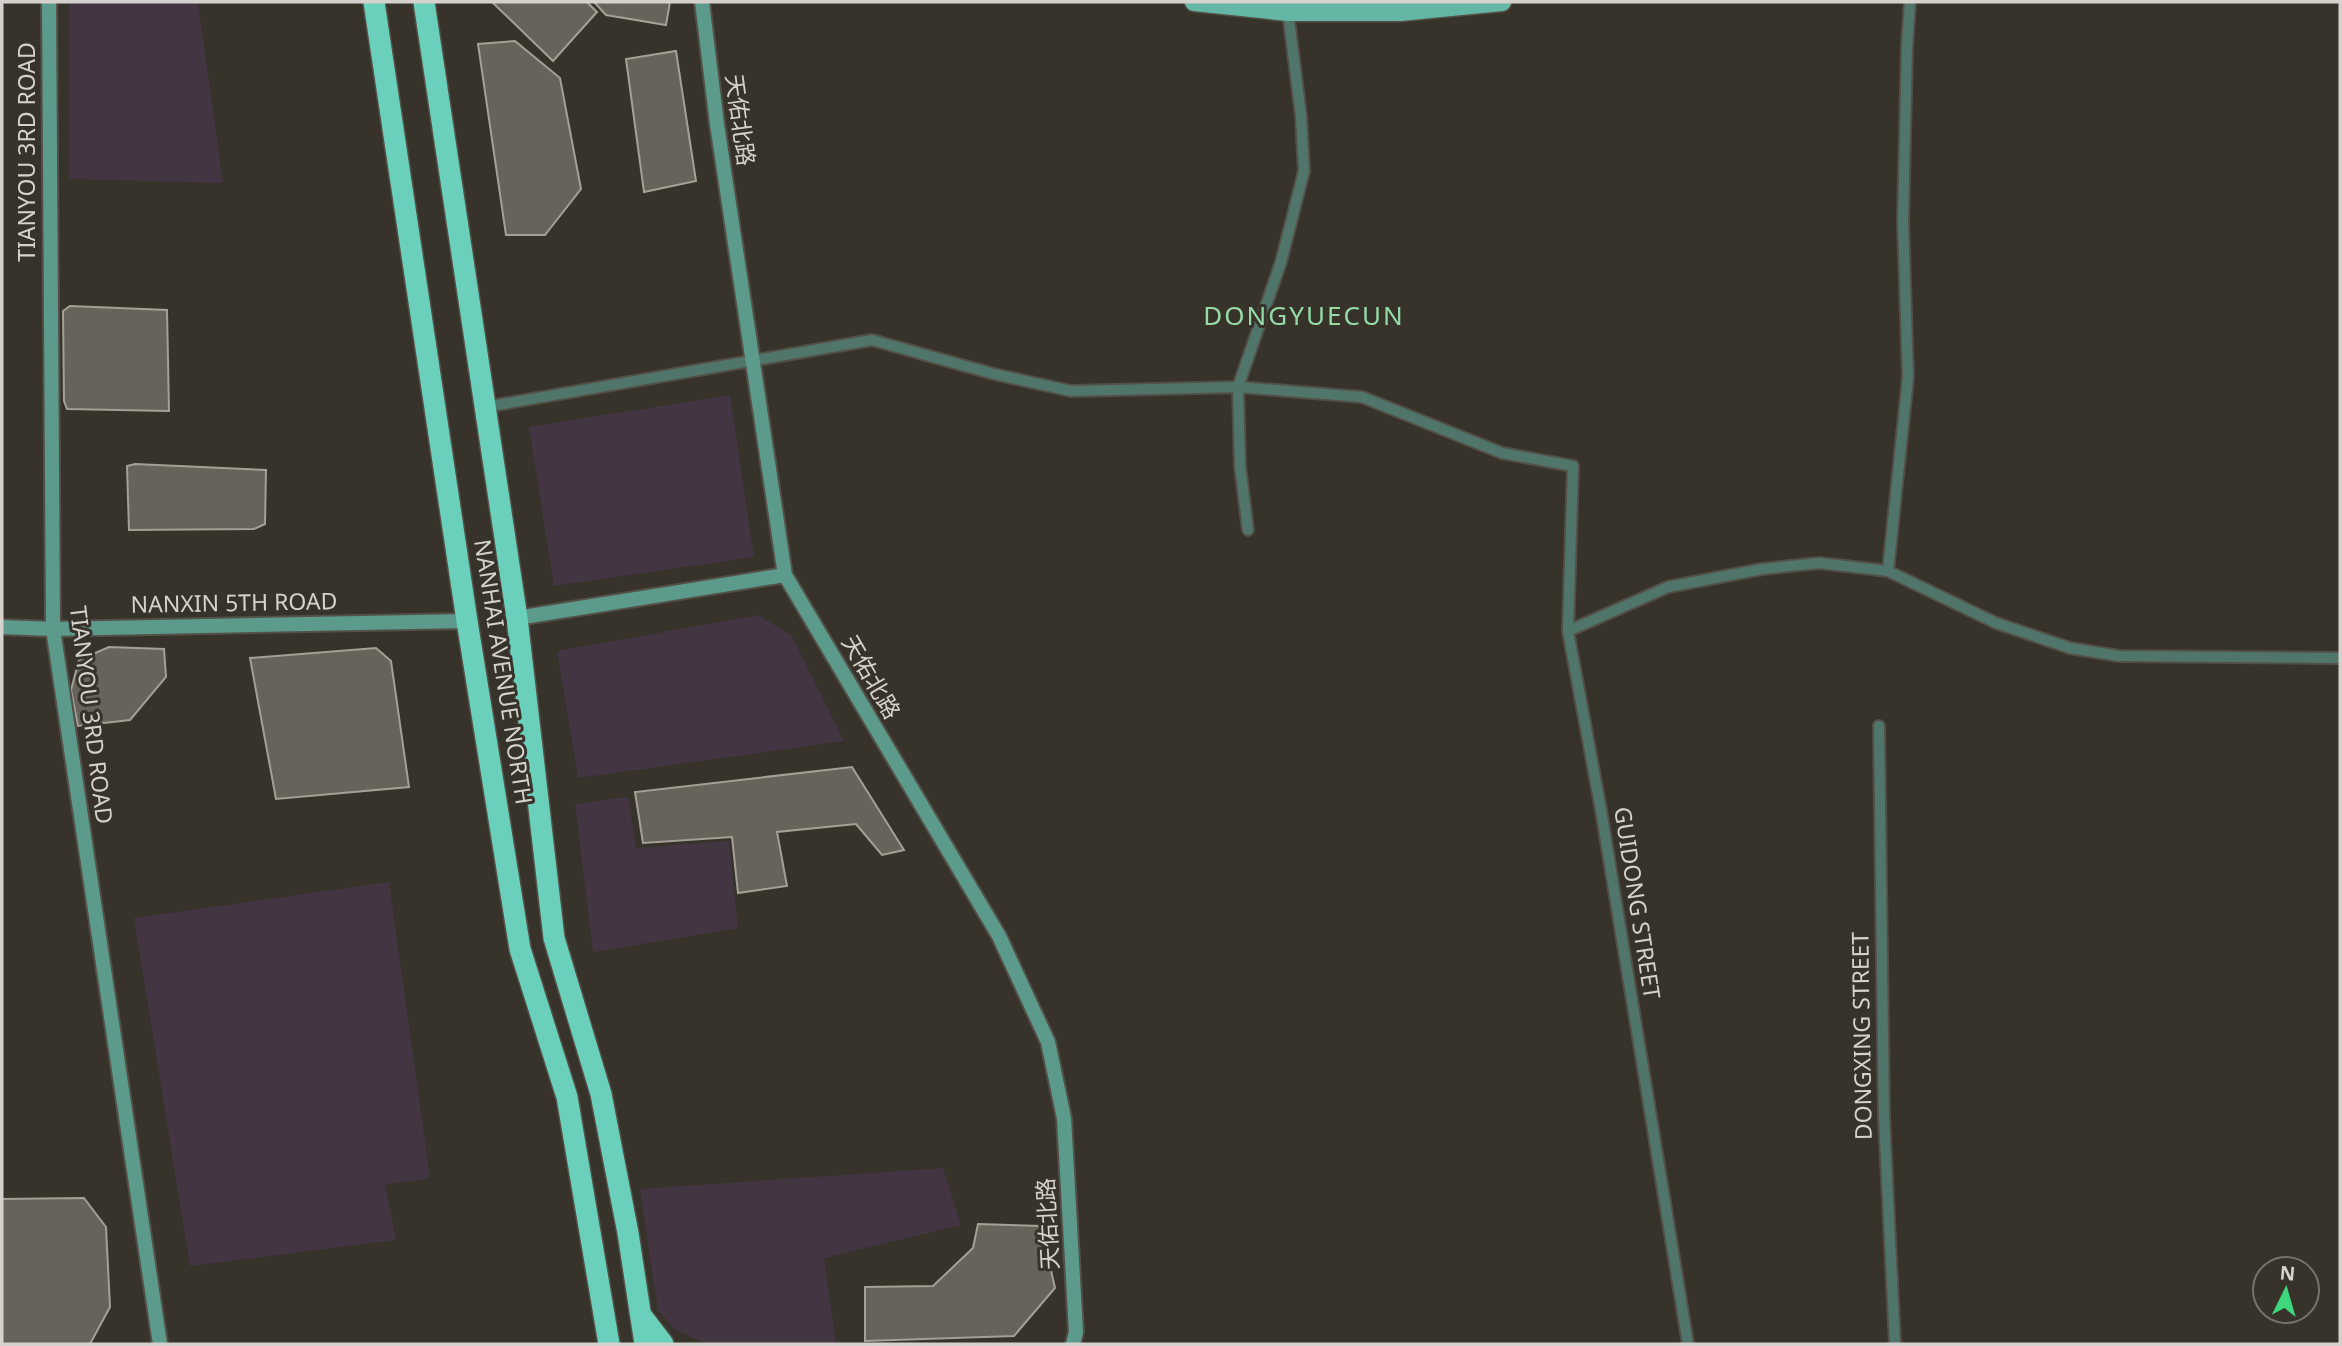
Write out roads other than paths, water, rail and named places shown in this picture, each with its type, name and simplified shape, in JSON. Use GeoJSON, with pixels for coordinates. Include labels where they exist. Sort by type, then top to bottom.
{"type":"FeatureCollection","features":[{"type":"Feature","properties":{"kind":"highway","name":"NANHAI AVENUE NORTH"},"geometry":{"type":"LineString","coordinates":[[374,2],[467,621],[520,950],[566,1097],[609,1344]]}},
{"type":"Feature","properties":{"kind":"highway","name":"NANHAI AVENUE NORTH"},"geometry":{"type":"LineString","coordinates":[[424,2],[517,618],[554,938],[601,1094],[628,1233],[645,1344]]}},
{"type":"Feature","properties":{"kind":"highway"},"geometry":{"type":"LineString","coordinates":[[427,24],[434,2]]}},
{"type":"Feature","properties":{"kind":"highway"},"geometry":{"type":"LineString","coordinates":[[640,1313],[663,1344]]}},
{"type":"Feature","properties":{"kind":"main road"},"geometry":{"type":"LineString","coordinates":[[1194,2],[1289,12],[1400,12],[1502,2]]}},
{"type":"Feature","properties":{"kind":"street","name":"TIANYOU 3RD ROAD"},"geometry":{"type":"LineString","coordinates":[[48,2],[52,629],[160,1344]]}},
{"type":"Feature","properties":{"kind":"street","name":"天佑北路"},"geometry":{"type":"LineString","coordinates":[[702,2],[786,575],[999,936],[1048,1042],[1065,1118],[1076,1332],[1073,1344]]}},
{"type":"Feature","properties":{"kind":"street"},"geometry":{"type":"LineString","coordinates":[[517,618],[786,575]]}},
{"type":"Feature","properties":{"kind":"street","name":"NANXIN 5TH ROAD"},"geometry":{"type":"LineString","coordinates":[[2,627],[52,629],[467,621]]}},
{"type":"Feature","properties":{"kind":"lane"},"geometry":{"type":"LineString","coordinates":[[1888,571],[1908,377],[1903,221],[1910,2]]}},
{"type":"Feature","properties":{"kind":"lane"},"geometry":{"type":"LineString","coordinates":[[1248,530],[1240,466],[1238,387],[1281,262],[1304,170],[1301,116],[1289,12]]}},
{"type":"Feature","properties":{"kind":"lane"},"geometry":{"type":"LineString","coordinates":[[485,407],[753,363],[873,340],[995,374],[1071,391],[1238,387]]}},
{"type":"Feature","properties":{"kind":"lane","name":"GUIDONG STREET"},"geometry":{"type":"LineString","coordinates":[[1238,387],[1362,397],[1431,422],[1502,453],[1573,466],[1568,631],[1601,810],[1688,1344]]}},
{"type":"Feature","properties":{"kind":"lane"},"geometry":{"type":"LineString","coordinates":[[1568,631],[1668,587],[1762,569],[1819,563],[1888,571],[1996,623],[2070,648],[2119,656],[2340,658]]}},
{"type":"Feature","properties":{"kind":"lane","name":"DONGXING STREET"},"geometry":{"type":"LineString","coordinates":[[1879,726],[1884,1117],[1895,1344]]}},
{"type":"Feature","properties":{"kind":"district","name":"DONGYUECUN"},"geometry":{"type":"Point","coordinates":[1304,316]}}]}
